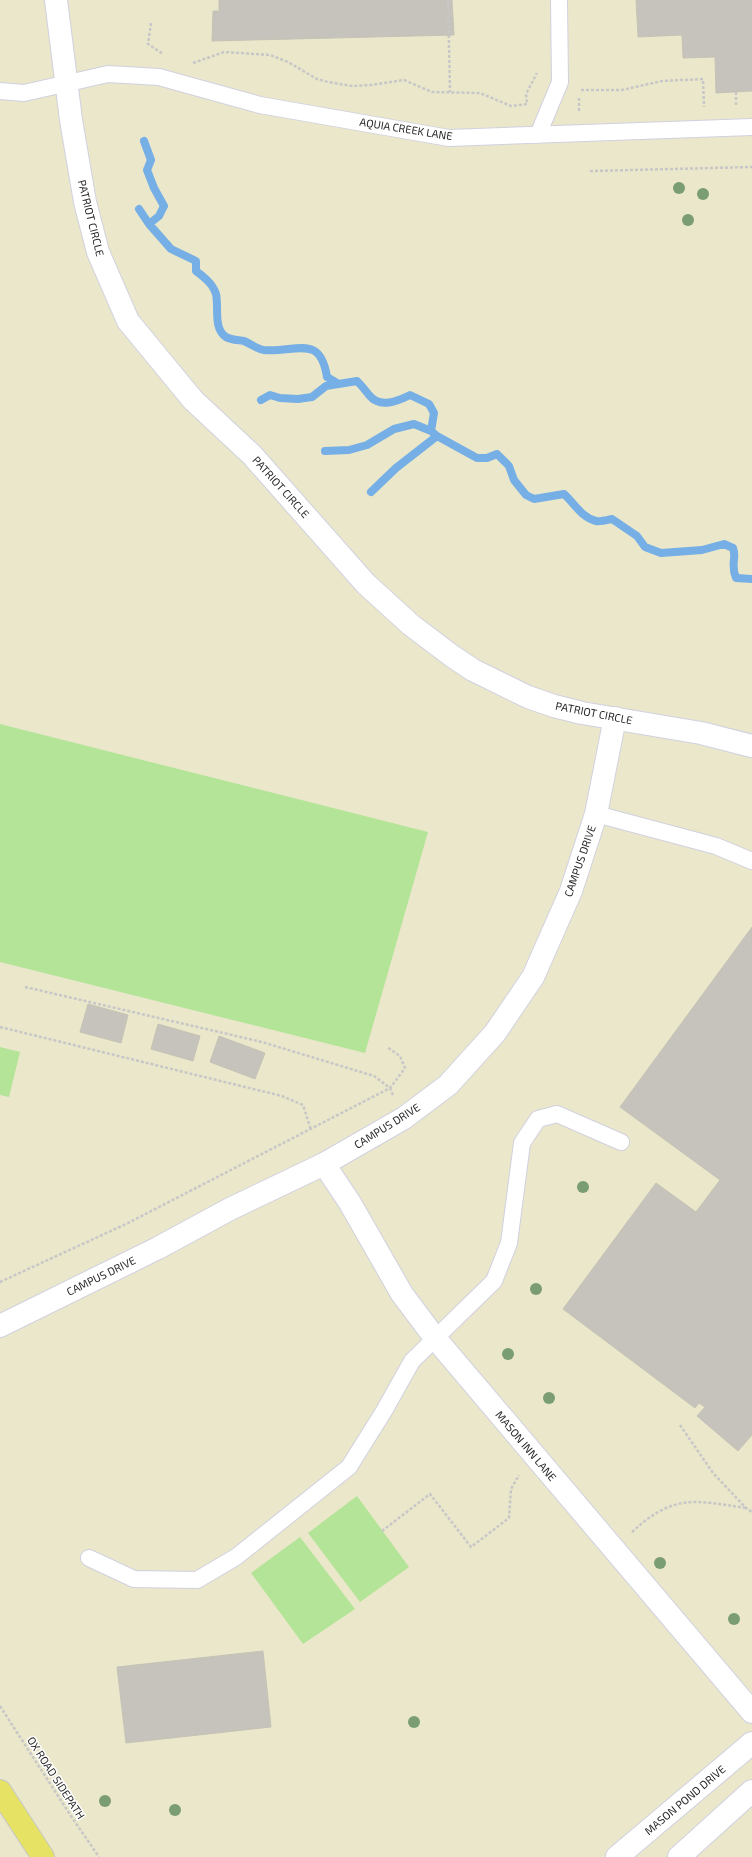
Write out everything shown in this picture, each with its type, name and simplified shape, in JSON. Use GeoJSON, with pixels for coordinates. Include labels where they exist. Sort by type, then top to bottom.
{"type":"FeatureCollection","features":[{"type":"Feature","properties":{"kind":"main road"},"geometry":{"type":"LineString","coordinates":[[0,1791],[43,1857]]}},
{"type":"Feature","properties":{"kind":"street","name":"PATRIOT CIRCLE"},"geometry":{"type":"LineString","coordinates":[[56,0],[66,84],[85,202],[98,252],[128,321],[193,400],[252,455],[366,584],[411,625],[446,652],[473,670],[528,697],[554,706],[701,733],[752,746]]}},
{"type":"Feature","properties":{"kind":"street","name":"CAMPUS DRIVE"},"geometry":{"type":"LineString","coordinates":[[0,1326],[158,1248],[230,1209],[324,1164],[404,1118],[448,1085],[495,1033],[533,977],[571,891],[596,814],[615,718]]}},
{"type":"Feature","properties":{"kind":"street","name":"MASON INN LANE"},"geometry":{"type":"LineString","coordinates":[[324,1164],[350,1203],[402,1294],[435,1338],[752,1712]]}},
{"type":"Feature","properties":{"kind":"street","name":"MASON POND DRIVE"},"geometry":{"type":"LineString","coordinates":[[617,1857],[752,1742]]}},
{"type":"Feature","properties":{"kind":"street"},"geometry":{"type":"LineString","coordinates":[[680,1857],[752,1792]]}},
{"type":"Feature","properties":{"kind":"lane"},"geometry":{"type":"LineString","coordinates":[[538,135],[560,82],[559,0]]}},
{"type":"Feature","properties":{"kind":"lane","name":"AQUIA CREEK LANE"},"geometry":{"type":"LineString","coordinates":[[0,91],[24,93],[108,74],[158,77],[260,104],[449,138],[752,126]]}},
{"type":"Feature","properties":{"kind":"lane"},"geometry":{"type":"LineString","coordinates":[[596,814],[716,846],[752,862]]}},
{"type":"Feature","properties":{"kind":"lane"},"geometry":{"type":"LineString","coordinates":[[89,1558],[134,1579],[197,1580],[236,1557],[349,1467],[384,1411],[412,1361],[494,1281],[509,1243],[522,1143],[538,1119],[557,1114],[621,1142]]}},
{"type":"Feature","properties":{"kind":"path"},"geometry":{"type":"LineString","coordinates":[[448,0],[450,92]]}},
{"type":"Feature","properties":{"kind":"path"},"geometry":{"type":"LineString","coordinates":[[151,23],[148,44],[166,56]]}},
{"type":"Feature","properties":{"kind":"path"},"geometry":{"type":"LineString","coordinates":[[188,65],[224,52],[270,55],[288,62],[316,78],[328,82],[352,86],[404,80],[432,92],[480,93],[511,106],[527,104],[526,94],[538,70]]}},
{"type":"Feature","properties":{"kind":"path"},"geometry":{"type":"LineString","coordinates":[[579,113],[580,90],[622,90],[662,81],[702,79],[704,109],[711,109]]}},
{"type":"Feature","properties":{"kind":"path"},"geometry":{"type":"LineString","coordinates":[[730,108],[736,108],[736,92]]}},
{"type":"Feature","properties":{"kind":"path"},"geometry":{"type":"LineString","coordinates":[[590,171],[752,167]]}},
{"type":"Feature","properties":{"kind":"path"},"geometry":{"type":"LineString","coordinates":[[26,987],[262,1042],[374,1076],[390,1088],[404,1118]]}},
{"type":"Feature","properties":{"kind":"path"},"geometry":{"type":"LineString","coordinates":[[0,1026],[282,1096],[303,1105],[311,1130]]}},
{"type":"Feature","properties":{"kind":"path"},"geometry":{"type":"LineString","coordinates":[[0,1282],[126,1224],[390,1088],[405,1068],[400,1056],[387,1047]]}},
{"type":"Feature","properties":{"kind":"path"},"geometry":{"type":"LineString","coordinates":[[680,1425],[713,1473],[746,1508],[752,1512]]}},
{"type":"Feature","properties":{"kind":"path"},"geometry":{"type":"LineString","coordinates":[[382,1531],[430,1494],[472,1547],[509,1518],[510,1489],[525,1467],[531,1452]]}},
{"type":"Feature","properties":{"kind":"path"},"geometry":{"type":"LineString","coordinates":[[615,1551],[645,1520],[666,1507],[687,1501],[706,1502],[746,1508]]}},
{"type":"Feature","properties":{"kind":"path","name":"OX ROAD SIDEPATH"},"geometry":{"type":"LineString","coordinates":[[0,1706],[68,1813],[99,1857]]}},
{"type":"Feature","properties":{"kind":"shaded area"},"geometry":{"type":"Polygon","coordinates":[[[0,0],[752,0],[752,1857],[0,1857],[0,0]]]}},
{"type":"Feature","properties":{"kind":"green space"},"geometry":{"type":"Polygon","coordinates":[[[0,724],[428,832],[365,1053],[0,962],[0,724]]]}},
{"type":"Feature","properties":{"kind":"green space"},"geometry":{"type":"Polygon","coordinates":[[[0,1047],[20,1052],[9,1097],[0,1095],[0,1047]]]}},
{"type":"Feature","properties":{"kind":"green space"},"geometry":{"type":"Polygon","coordinates":[[[357,1496],[409,1567],[360,1602],[308,1533],[357,1496]]]}},
{"type":"Feature","properties":{"kind":"green space"},"geometry":{"type":"Polygon","coordinates":[[[300,1537],[355,1609],[303,1644],[251,1573],[300,1537]]]}},
{"type":"Feature","properties":{"kind":"building"},"geometry":{"type":"Polygon","coordinates":[[[219,0],[452,0],[454,35],[212,41],[213,11],[219,11],[219,0]]]}},
{"type":"Feature","properties":{"kind":"building"},"geometry":{"type":"Polygon","coordinates":[[[636,0],[752,0],[752,91],[716,93],[715,57],[683,58],[682,35],[638,37],[636,0]]]}},
{"type":"Feature","properties":{"kind":"building"},"geometry":{"type":"Polygon","coordinates":[[[752,927],[752,1435],[738,1451],[697,1416],[705,1407],[699,1403],[695,1408],[563,1309],[656,1183],[696,1212],[720,1180],[620,1107],[752,927]]]}},
{"type":"Feature","properties":{"kind":"building"},"geometry":{"type":"Polygon","coordinates":[[[88,1004],[128,1015],[121,1043],[80,1032],[88,1004]]]}},
{"type":"Feature","properties":{"kind":"building"},"geometry":{"type":"Polygon","coordinates":[[[158,1024],[200,1036],[193,1061],[151,1049],[158,1024]]]}},
{"type":"Feature","properties":{"kind":"building"},"geometry":{"type":"Polygon","coordinates":[[[219,1036],[265,1053],[255,1079],[210,1062],[219,1036]]]}},
{"type":"Feature","properties":{"kind":"building"},"geometry":{"type":"Polygon","coordinates":[[[263,1651],[271,1727],[126,1743],[117,1667],[263,1651]]]}},
{"type":"Feature","properties":{"kind":"waterway"},"geometry":{"type":"LineString","coordinates":[[144,141],[151,160],[147,170],[154,188],[164,206],[159,216],[149,224]]}},
{"type":"Feature","properties":{"kind":"waterway"},"geometry":{"type":"LineString","coordinates":[[139,209],[149,224],[171,249],[196,261],[196,271],[208,281],[215,290],[219,329],[226,337],[244,341],[256,348],[264,350],[296,348],[312,350],[319,355],[324,363],[327,377],[337,383]]}},
{"type":"Feature","properties":{"kind":"waterway"},"geometry":{"type":"LineString","coordinates":[[261,400],[270,395],[280,398],[298,399],[312,397],[326,386],[357,381],[369,395],[378,402],[384,403],[400,400],[410,395],[429,404],[434,413],[431,431]]}},
{"type":"Feature","properties":{"kind":"waterway"},"geometry":{"type":"LineString","coordinates":[[325,451],[349,450],[367,445],[394,429],[414,424],[431,431],[437,436],[477,458],[487,458],[497,454],[509,466],[514,480],[526,495],[534,499],[564,494],[586,517],[598,521],[612,519],[637,536],[645,547],[661,553],[702,550],[724,544],[733,548],[734,573],[736,578],[752,579]]}},
{"type":"Feature","properties":{"kind":"waterway"},"geometry":{"type":"LineString","coordinates":[[371,492],[396,468],[437,436]]}}]}
